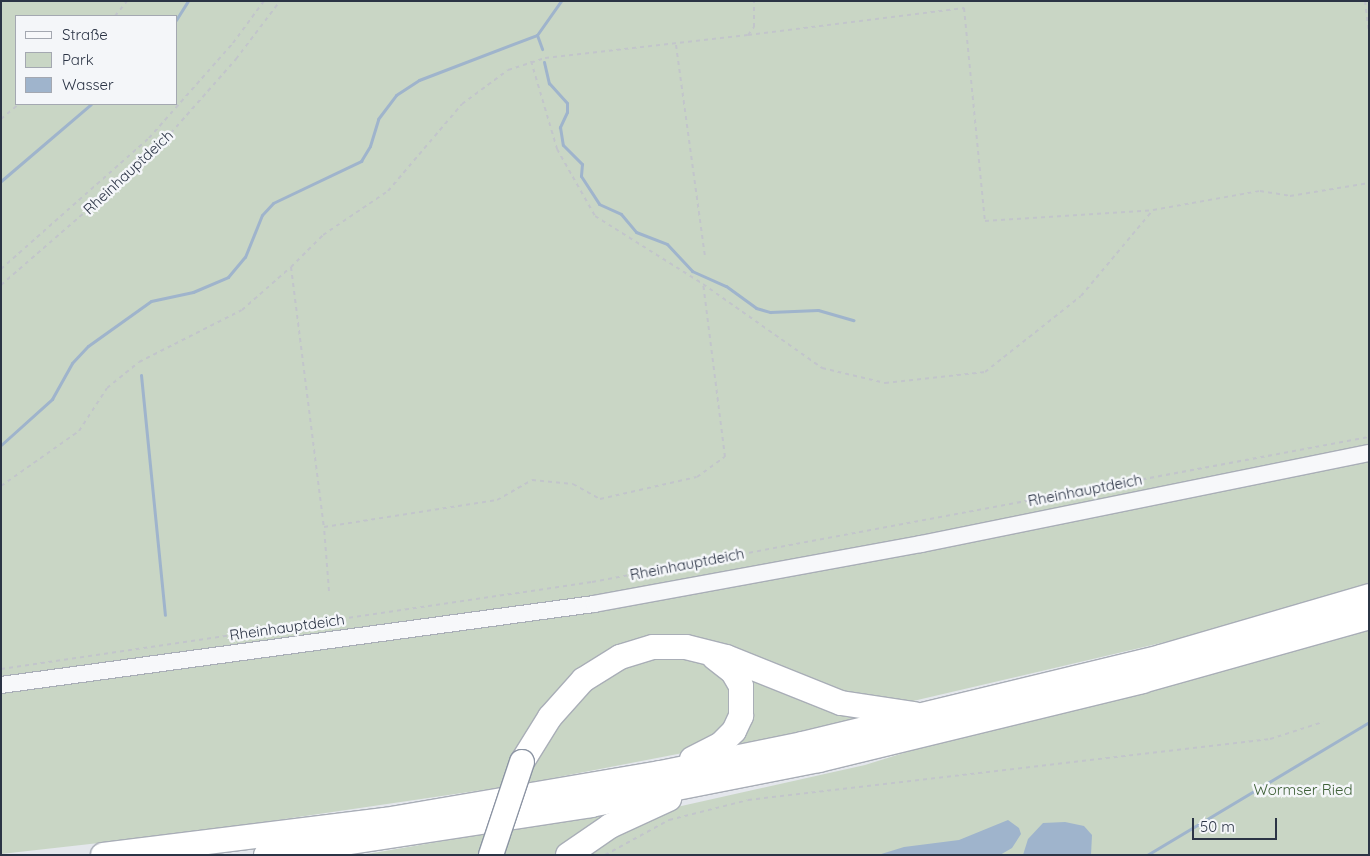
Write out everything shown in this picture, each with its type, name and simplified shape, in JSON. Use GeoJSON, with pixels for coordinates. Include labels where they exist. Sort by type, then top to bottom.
{"type":"FeatureCollection","features":[{"type":"Feature","properties":{"kind":"highway"},"geometry":{"type":"LineString","coordinates":[[103,855],[385,820],[660,773],[929,716],[1161,657],[1369,596]]}},
{"type":"Feature","properties":{"kind":"highway"},"geometry":{"type":"LineString","coordinates":[[266,855],[582,806],[836,756],[1133,684],[1369,616]]}},
{"type":"Feature","properties":{"kind":"highway"},"geometry":{"type":"LineString","coordinates":[[491,855],[522,762],[541,728],[566,697],[589,676],[612,660],[653,647],[677,646],[736,660],[841,703],[929,716]]}},
{"type":"Feature","properties":{"kind":"highway"},"geometry":{"type":"LineString","coordinates":[[660,773],[721,744],[734,731],[741,716],[743,695],[738,678],[728,667],[706,652]]}},
{"type":"Feature","properties":{"kind":"highway"},"geometry":{"type":"LineString","coordinates":[[568,855],[610,826],[708,782]]}},
{"type":"Feature","properties":{"kind":"lane"},"geometry":{"type":"LineString","coordinates":[[1,685],[594,604],[921,544],[1369,452]]}},
{"type":"Feature","properties":{"kind":"path"},"geometry":{"type":"LineString","coordinates":[[116,15],[127,1]]}},
{"type":"Feature","properties":{"kind":"path"},"geometry":{"type":"LineString","coordinates":[[1,269],[149,138],[233,43],[264,1]]}},
{"type":"Feature","properties":{"kind":"path","name":"Rheinhauptdeich"},"geometry":{"type":"LineString","coordinates":[[1,285],[155,151],[236,59],[280,1]]}},
{"type":"Feature","properties":{"kind":"path"},"geometry":{"type":"LineString","coordinates":[[748,36],[754,27],[754,1]]}},
{"type":"Feature","properties":{"kind":"path"},"geometry":{"type":"LineString","coordinates":[[1365,1],[1369,35]]}},
{"type":"Feature","properties":{"kind":"path"},"geometry":{"type":"LineString","coordinates":[[1,486],[79,431],[107,388],[139,362],[242,310],[328,231],[388,191],[472,94],[508,70],[531,61],[748,36],[964,8],[985,221],[1153,210],[1260,191],[1290,196],[1369,183]]}},
{"type":"Feature","properties":{"kind":"path"},"geometry":{"type":"LineString","coordinates":[[676,44],[705,257]]}},
{"type":"Feature","properties":{"kind":"path"},"geometry":{"type":"LineString","coordinates":[[531,61],[557,149],[595,216],[703,284],[822,368],[885,383],[985,372],[1081,296],[1153,210]]}},
{"type":"Feature","properties":{"kind":"path"},"geometry":{"type":"LineString","coordinates":[[1,119],[18,105]]}},
{"type":"Feature","properties":{"kind":"path"},"geometry":{"type":"LineString","coordinates":[[291,267],[324,527],[329,591]]}},
{"type":"Feature","properties":{"kind":"path"},"geometry":{"type":"LineString","coordinates":[[324,527],[497,500],[532,480],[573,484],[600,499],[697,477],[725,457],[703,284]]}},
{"type":"Feature","properties":{"kind":"path","name":"Rheinhauptdeich"},"geometry":{"type":"LineString","coordinates":[[1,669],[592,582],[1369,437]]}},
{"type":"Feature","properties":{"kind":"path"},"geometry":{"type":"LineString","coordinates":[[605,855],[668,820],[748,800],[1270,739],[1323,722]]}},
{"type":"Feature","properties":{"kind":"green space"},"geometry":{"type":"Polygon","coordinates":[[[1,1],[1369,1],[1369,585],[1242,624],[896,705],[852,699],[752,660],[618,652],[503,787],[197,832],[1,854],[1,1]]]}},
{"type":"Feature","properties":{"kind":"green space","name":"Wormser Ried"},"geometry":{"type":"Polygon","coordinates":[[[1369,625],[1369,855],[580,855],[668,809],[865,765],[939,742],[1369,625]]]}},
{"type":"Feature","properties":{"kind":"green space"},"geometry":{"type":"Polygon","coordinates":[[[685,652],[728,676],[733,721],[688,752],[517,785],[545,731],[614,665],[685,652]]]}},
{"type":"Feature","properties":{"kind":"green space"},"geometry":{"type":"Polygon","coordinates":[[[742,676],[868,718],[724,748],[742,676]]]}},
{"type":"Feature","properties":{"kind":"green space"},"geometry":{"type":"Polygon","coordinates":[[[619,811],[559,855],[361,855],[379,852],[619,811]]]}},
{"type":"Feature","properties":{"kind":"water"},"geometry":{"type":"Polygon","coordinates":[[[1008,820],[1019,828],[1021,834],[1012,848],[1000,855],[878,855],[904,847],[959,840],[1008,820]]]}},
{"type":"Feature","properties":{"kind":"water"},"geometry":{"type":"Polygon","coordinates":[[[1065,822],[1084,826],[1092,835],[1091,855],[1023,855],[1028,839],[1043,823],[1065,822]]]}},
{"type":"Feature","properties":{"kind":"waterway"},"geometry":{"type":"LineString","coordinates":[[178,17],[188,1]]}},
{"type":"Feature","properties":{"kind":"waterway"},"geometry":{"type":"LineString","coordinates":[[1,445],[52,399],[72,363],[88,346],[151,301],[193,292],[228,277],[245,257],[262,215],[273,203],[361,161],[370,146],[378,119],[396,95],[419,80],[537,35],[561,1]]}},
{"type":"Feature","properties":{"kind":"waterway"},"geometry":{"type":"LineString","coordinates":[[537,35],[542,49]]}},
{"type":"Feature","properties":{"kind":"waterway"},"geometry":{"type":"LineString","coordinates":[[544,62],[549,83],[567,103],[567,112],[560,127],[563,145],[582,164],[581,176],[599,204],[621,214],[636,232],[667,244],[692,271],[726,286],[756,308],[770,312],[818,310],[854,320]]}},
{"type":"Feature","properties":{"kind":"waterway"},"geometry":{"type":"LineString","coordinates":[[1,181],[90,105]]}},
{"type":"Feature","properties":{"kind":"waterway"},"geometry":{"type":"LineString","coordinates":[[141,375],[165,615]]}},
{"type":"Feature","properties":{"kind":"waterway"},"geometry":{"type":"LineString","coordinates":[[1147,855],[1369,722]]}}]}
